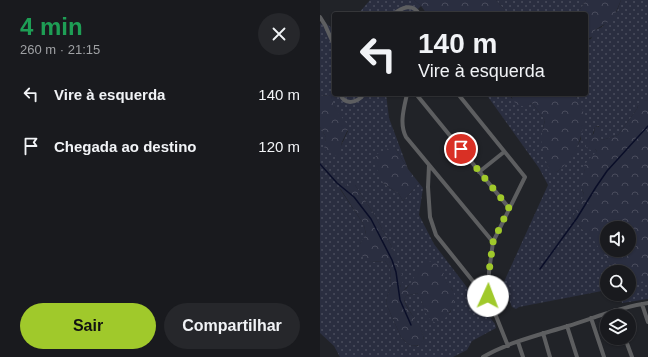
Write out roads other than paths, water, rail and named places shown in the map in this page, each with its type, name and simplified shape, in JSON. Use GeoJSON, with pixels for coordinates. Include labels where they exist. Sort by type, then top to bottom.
{"type":"FeatureCollection","features":[{"type":"Feature","properties":{"kind":"street"},"geometry":{"type":"LineString","coordinates":[[397,12],[402,8],[409,7],[414,8],[417,12]]}},
{"type":"Feature","properties":{"kind":"street"},"geometry":{"type":"LineString","coordinates":[[320,17],[332,41]]}},
{"type":"Feature","properties":{"kind":"street"},"geometry":{"type":"LineString","coordinates":[[341,96],[347,102],[353,102],[357,101],[362,96]]}},
{"type":"Feature","properties":{"kind":"street"},"geometry":{"type":"LineString","coordinates":[[407,96],[403,114],[404,133],[406,137],[493,242]]}},
{"type":"Feature","properties":{"kind":"street"},"geometry":{"type":"LineString","coordinates":[[418,96],[509,208]]}},
{"type":"Feature","properties":{"kind":"street"},"geometry":{"type":"LineString","coordinates":[[460,96],[524,176],[493,242],[488,292],[490,304],[508,346]]}},
{"type":"Feature","properties":{"kind":"street"},"geometry":{"type":"LineString","coordinates":[[479,172],[504,152]]}},
{"type":"Feature","properties":{"kind":"street"},"geometry":{"type":"LineString","coordinates":[[429,165],[428,187],[430,217],[436,235],[490,304]]}},
{"type":"Feature","properties":{"kind":"street"},"geometry":{"type":"LineString","coordinates":[[620,309],[648,303]]}},
{"type":"Feature","properties":{"kind":"street"},"geometry":{"type":"LineString","coordinates":[[642,304],[648,322]]}},
{"type":"Feature","properties":{"kind":"street"},"geometry":{"type":"LineString","coordinates":[[483,357],[518,342],[600,315]]}},
{"type":"Feature","properties":{"kind":"street"},"geometry":{"type":"LineString","coordinates":[[591,318],[604,357]]}},
{"type":"Feature","properties":{"kind":"street"},"geometry":{"type":"LineString","coordinates":[[567,326],[577,357]]}},
{"type":"Feature","properties":{"kind":"street"},"geometry":{"type":"LineString","coordinates":[[543,334],[550,357]]}},
{"type":"Feature","properties":{"kind":"street"},"geometry":{"type":"LineString","coordinates":[[518,342],[523,357]]}},
{"type":"Feature","properties":{"kind":"street"},"geometry":{"type":"LineString","coordinates":[[628,345],[632,357]]}},
{"type":"Feature","properties":{"kind":"street"},"geometry":{"type":"LineString","coordinates":[[494,352],[496,357]]}},
{"type":"Feature","properties":{"kind":"waterway"},"geometry":{"type":"LineString","coordinates":[[540,269],[577,218],[607,171],[648,126]]}},
{"type":"Feature","properties":{"kind":"waterway"},"geometry":{"type":"LineString","coordinates":[[320,164],[337,183],[354,197],[371,219],[392,260],[396,272],[400,300],[411,325]]}}]}
